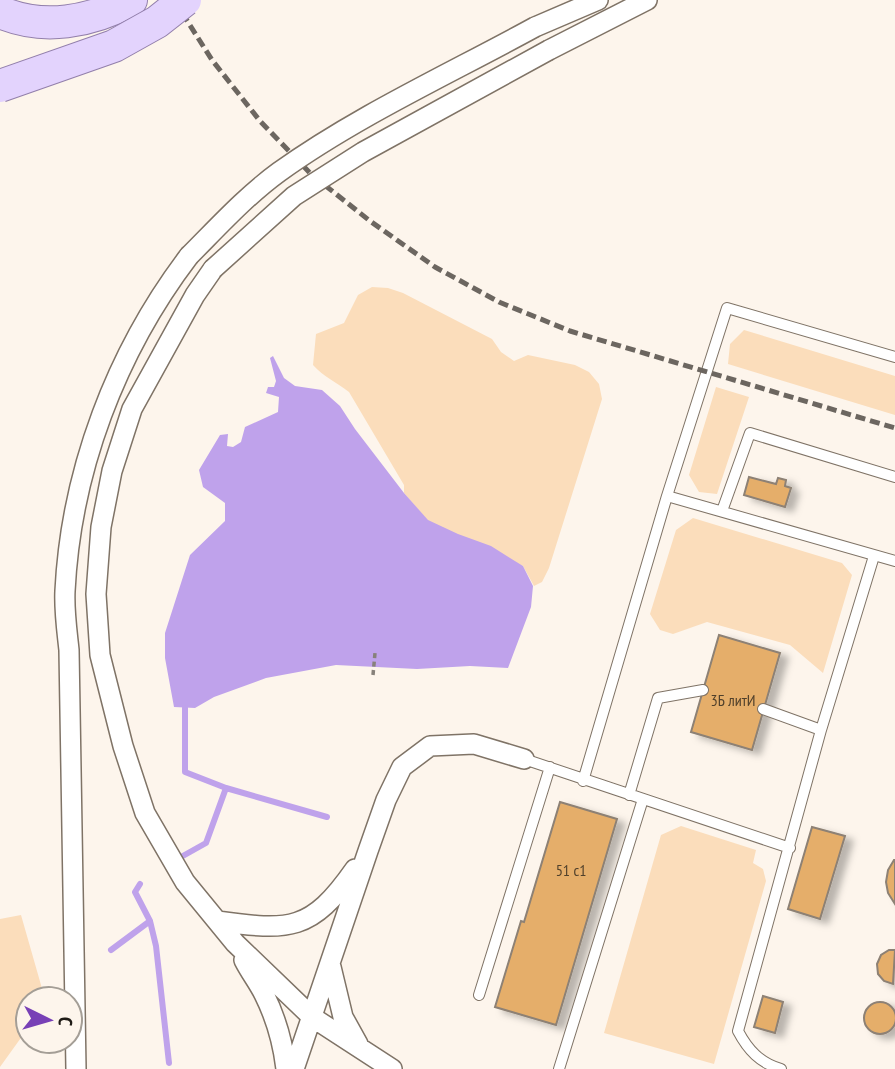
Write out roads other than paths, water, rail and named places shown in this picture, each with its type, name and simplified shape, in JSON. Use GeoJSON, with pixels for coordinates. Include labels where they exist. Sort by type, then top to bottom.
{"type":"FeatureCollection","features":[{"type":"Feature","properties":{"kind":"main road"},"geometry":{"type":"LineString","coordinates":[[0,12],[19,20],[52,23],[79,20],[108,12],[131,0]]}},
{"type":"Feature","properties":{"kind":"main road"},"geometry":{"type":"LineString","coordinates":[[0,86],[114,46],[157,22],[185,0]]}},
{"type":"Feature","properties":{"kind":"street"},"geometry":{"type":"LineString","coordinates":[[535,27],[573,0]]}},
{"type":"Feature","properties":{"kind":"street"},"geometry":{"type":"LineString","coordinates":[[75,985],[69,664],[65,594],[71,532],[85,464],[107,400],[133,346],[172,279],[189,256],[234,211],[278,173],[350,127],[535,27],[598,0]]}},
{"type":"Feature","properties":{"kind":"street"},"geometry":{"type":"LineString","coordinates":[[392,1069],[312,1017],[235,943],[185,882],[145,813],[123,746],[100,655],[96,594],[101,527],[112,471],[132,409],[195,295],[213,269],[294,196],[363,152],[646,0]]}},
{"type":"Feature","properties":{"kind":"street"},"geometry":{"type":"LineString","coordinates":[[294,1069],[368,850],[386,800],[402,767],[430,746],[474,744],[524,760]]}},
{"type":"Feature","properties":{"kind":"street"},"geometry":{"type":"LineString","coordinates":[[217,921],[276,927],[295,924],[310,917],[330,903],[368,850]]}},
{"type":"Feature","properties":{"kind":"street"},"geometry":{"type":"LineString","coordinates":[[235,943],[273,1015],[282,1040],[286,1069]]}},
{"type":"Feature","properties":{"kind":"street"},"geometry":{"type":"LineString","coordinates":[[330,962],[343,1017],[360,1048]]}},
{"type":"Feature","properties":{"kind":"lane"},"geometry":{"type":"LineString","coordinates":[[583,780],[667,496],[727,308],[895,357]]}},
{"type":"Feature","properties":{"kind":"lane"},"geometry":{"type":"LineString","coordinates":[[722,511],[750,433],[895,477]]}},
{"type":"Feature","properties":{"kind":"lane"},"geometry":{"type":"LineString","coordinates":[[667,496],[895,561]]}},
{"type":"Feature","properties":{"kind":"lane"},"geometry":{"type":"LineString","coordinates":[[781,1069],[768,1065],[747,1048],[738,1031],[821,730],[874,556]]}},
{"type":"Feature","properties":{"kind":"lane"},"geometry":{"type":"LineString","coordinates":[[629,795],[658,698],[703,690]]}},
{"type":"Feature","properties":{"kind":"lane"},"geometry":{"type":"LineString","coordinates":[[763,709],[821,730]]}},
{"type":"Feature","properties":{"kind":"lane"},"geometry":{"type":"LineString","coordinates":[[524,760],[790,848]]}},
{"type":"Feature","properties":{"kind":"lane"},"geometry":{"type":"LineString","coordinates":[[479,995],[550,768]]}},
{"type":"Feature","properties":{"kind":"lane"},"geometry":{"type":"LineString","coordinates":[[559,1069],[643,799]]}},
{"type":"Feature","properties":{"kind":"waterway"},"geometry":{"type":"LineString","coordinates":[[185,708],[185,772],[226,788],[327,817]]}},
{"type":"Feature","properties":{"kind":"waterway"},"geometry":{"type":"LineString","coordinates":[[181,857],[206,843],[226,788]]}},
{"type":"Feature","properties":{"kind":"waterway"},"geometry":{"type":"LineString","coordinates":[[140,884],[135,892],[150,921],[156,946],[169,1063]]}},
{"type":"Feature","properties":{"kind":"waterway"},"geometry":{"type":"LineString","coordinates":[[111,950],[150,921]]}},
{"type":"Feature","properties":{"kind":"railway"},"geometry":{"type":"LineString","coordinates":[[174,0],[212,60],[260,121],[312,175],[435,267],[499,302],[570,331],[895,428]]}}]}
